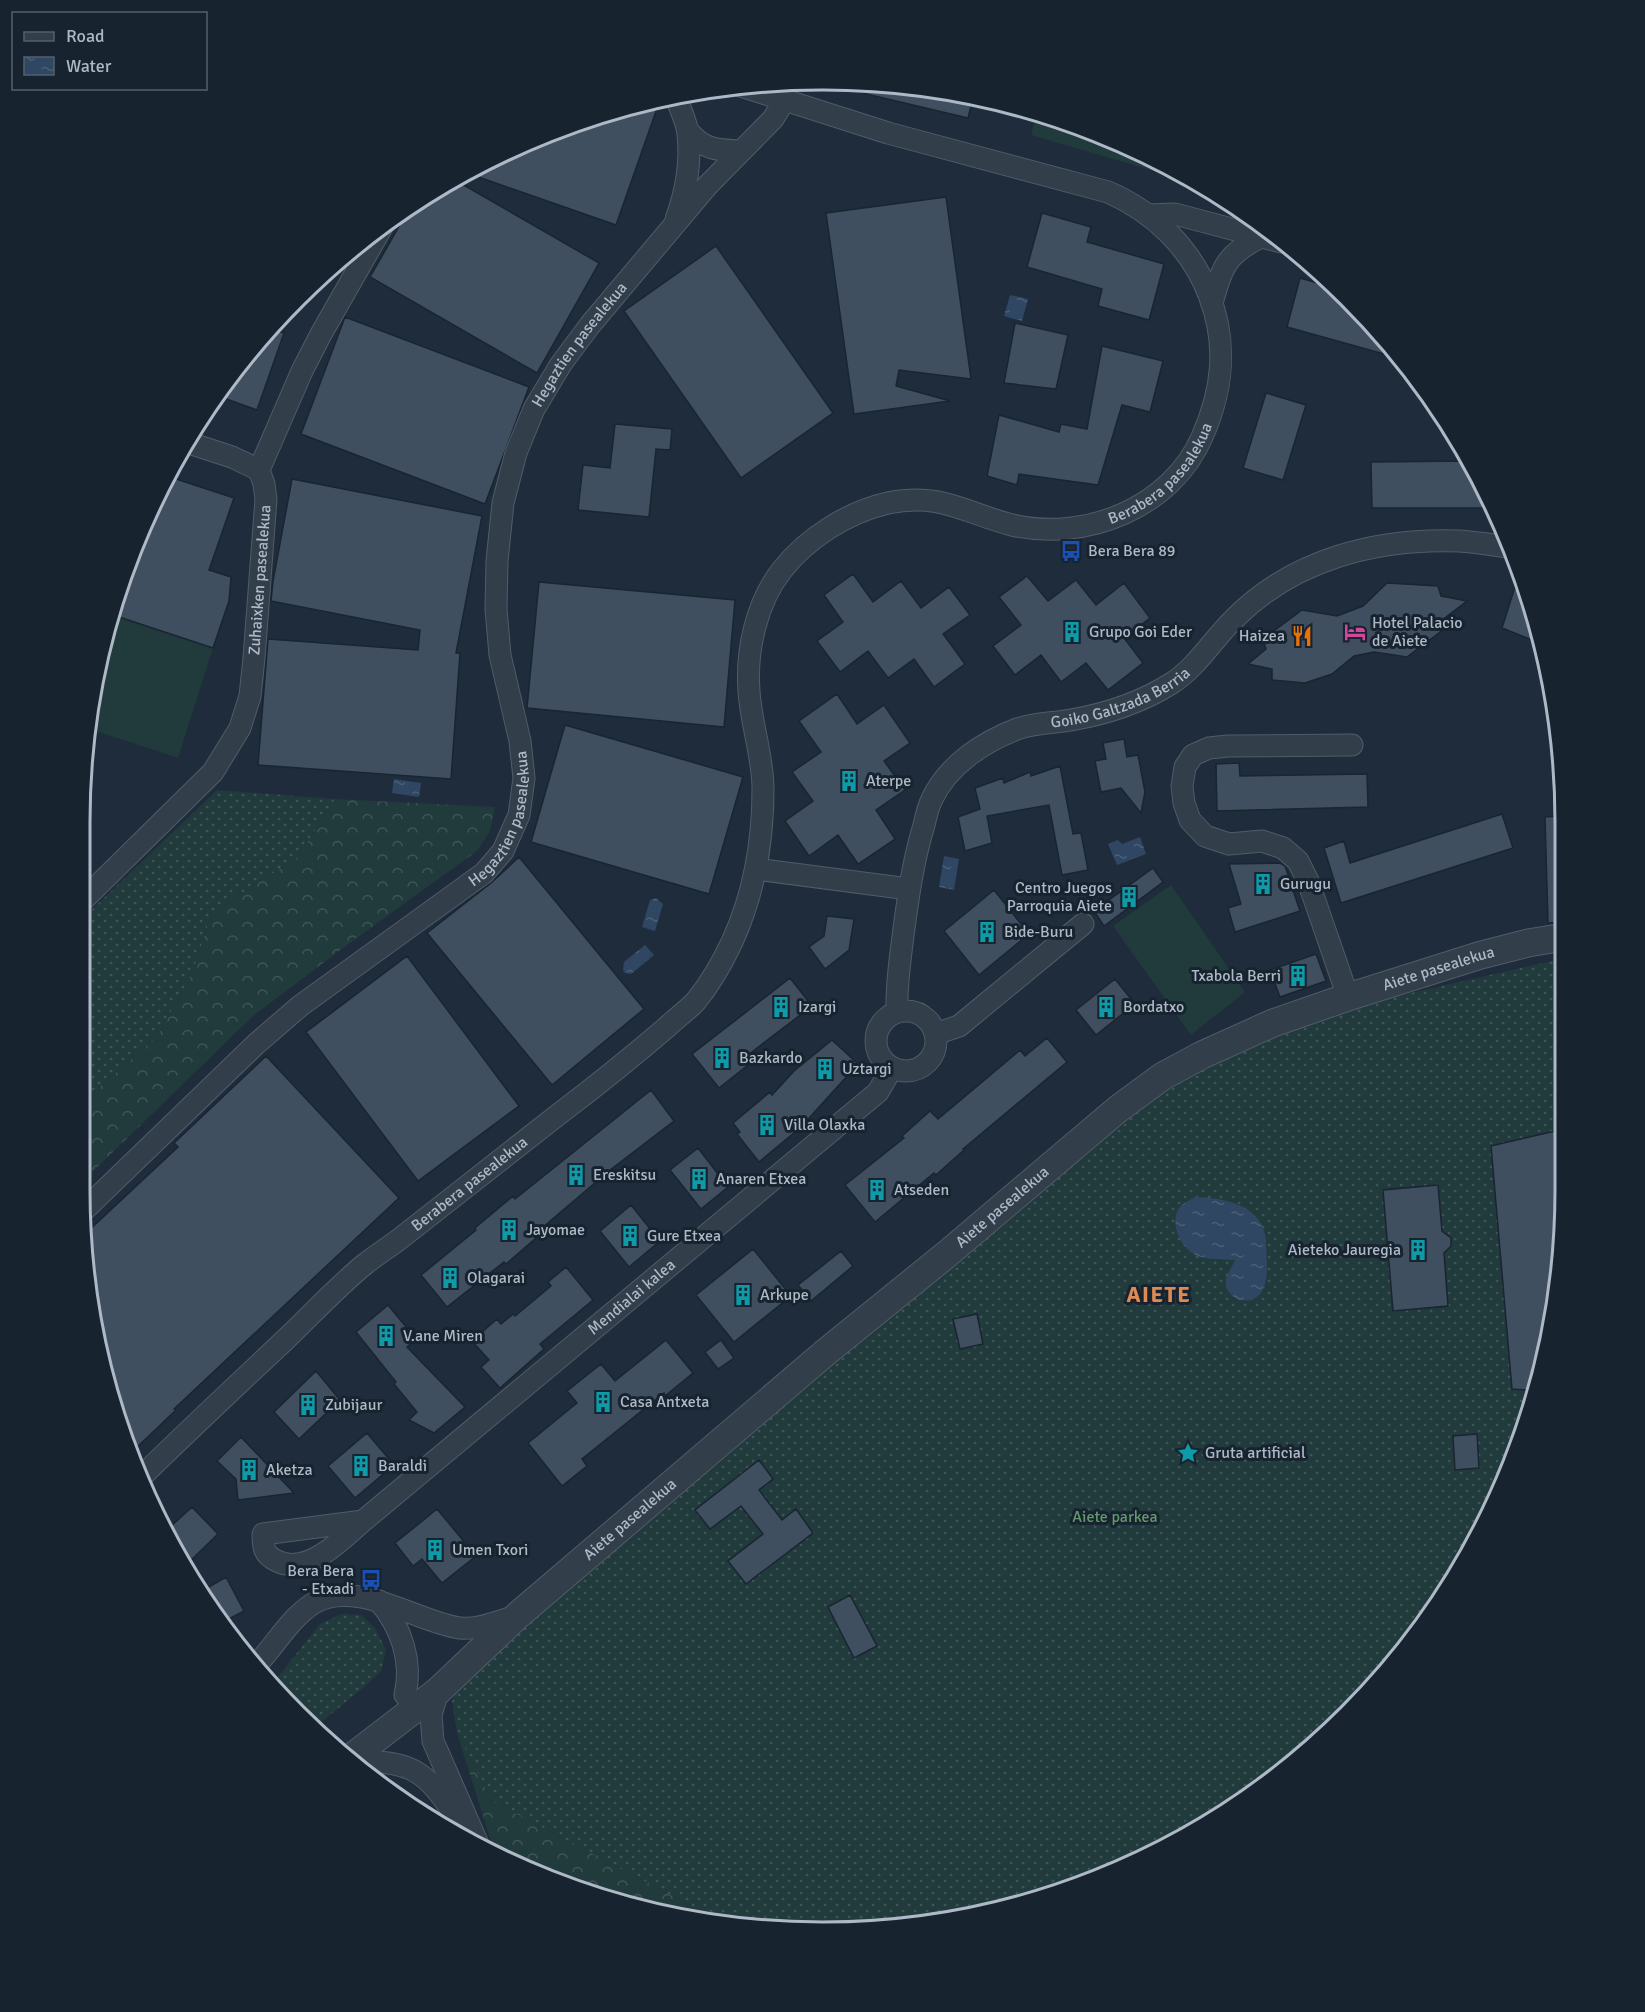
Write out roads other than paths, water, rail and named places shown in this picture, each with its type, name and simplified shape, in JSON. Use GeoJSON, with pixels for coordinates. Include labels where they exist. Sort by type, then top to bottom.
{"type":"FeatureCollection","features":[{"type":"Feature","properties":{"kind":"street","name":"Berabera pasealekua"},"geometry":{"type":"LineString","coordinates":[[146,1471],[364,1264],[644,1047],[696,1001],[731,942],[747,904],[756,869],[764,783],[748,691],[750,649],[761,606],[778,574],[799,550],[830,528],[860,512],[890,503],[925,499],[958,505],[1010,524],[1053,530],[1103,522],[1133,509],[1158,494],[1181,472],[1199,445],[1220,385],[1222,354],[1219,324],[1194,263],[1175,238],[1148,215],[1128,201],[1108,192],[909,138],[761,93]]}},
{"type":"Feature","properties":{"kind":"street","name":"Hegaztien pasealekua"},"geometry":{"type":"LineString","coordinates":[[91,1204],[282,1021],[483,873],[503,851],[519,815],[524,778],[520,741],[500,655],[496,609],[497,561],[503,503],[516,453],[534,409],[561,364],[590,325],[707,186],[773,119],[784,101]]}},
{"type":"Feature","properties":{"kind":"street","name":"Hegaztien pasealekua"},"geometry":{"type":"LineString","coordinates":[[674,225],[682,202],[689,165],[688,131],[679,104]]}},
{"type":"Feature","properties":{"kind":"street"},"geometry":{"type":"LineString","coordinates":[[688,131],[699,144],[711,148],[740,151]]}},
{"type":"Feature","properties":{"kind":"street"},"geometry":{"type":"LineString","coordinates":[[1148,215],[1175,214],[1261,236]]}},
{"type":"Feature","properties":{"kind":"street"},"geometry":{"type":"LineString","coordinates":[[1212,303],[1222,271],[1233,254],[1243,246],[1267,240]]}},
{"type":"Feature","properties":{"kind":"street"},"geometry":{"type":"LineString","coordinates":[[195,445],[232,457],[260,470],[302,371],[371,246]]}},
{"type":"Feature","properties":{"kind":"street","name":"Zuhaixken pasealekua"},"geometry":{"type":"LineString","coordinates":[[90,893],[213,772],[240,728],[250,696],[254,658],[266,499],[260,470]]}},
{"type":"Feature","properties":{"kind":"street","name":"Goiko Galtzada Berria"},"geometry":{"type":"LineString","coordinates":[[897,1012],[897,979],[909,889],[918,844],[932,799],[954,766],[984,744],[1019,729],[1088,717],[1143,699],[1174,682],[1205,653],[1235,618],[1274,585],[1320,561],[1357,551],[1398,544],[1459,542],[1501,546]]}},
{"type":"Feature","properties":{"kind":"street"},"geometry":{"type":"LineString","coordinates":[[1348,997],[1308,881],[1298,861],[1283,848],[1262,842],[1229,844],[1205,836],[1190,820],[1184,803],[1182,786],[1185,767],[1193,755],[1209,748],[1352,745]]}},
{"type":"Feature","properties":{"kind":"street"},"geometry":{"type":"LineString","coordinates":[[756,869],[909,889]]}},
{"type":"Feature","properties":{"kind":"street"},"geometry":{"type":"LineString","coordinates":[[935,1034],[959,1026],[1083,924]]}},
{"type":"Feature","properties":{"kind":"street","name":"Aiete pasealekua"},"geometry":{"type":"LineString","coordinates":[[356,1754],[438,1691],[517,1616],[826,1352],[947,1254],[1118,1109],[1163,1076],[1202,1055],[1273,1023],[1481,955],[1555,938]]}},
{"type":"Feature","properties":{"kind":"street"},"geometry":{"type":"LineString","coordinates":[[897,1012],[913,1012],[921,1015],[927,1020],[935,1034],[934,1053],[921,1068],[911,1071],[891,1068],[883,1062],[876,1043],[881,1024],[897,1012]]}},
{"type":"Feature","properties":{"kind":"street","name":"Mendialai kalea"},"geometry":{"type":"LineString","coordinates":[[363,1521],[872,1097],[885,1083],[891,1068]]}},
{"type":"Feature","properties":{"kind":"street"},"geometry":{"type":"LineString","coordinates":[[262,1660],[298,1616],[315,1602],[338,1596],[379,1601],[446,1625],[461,1628],[480,1627],[517,1616]]}},
{"type":"Feature","properties":{"kind":"street"},"geometry":{"type":"LineString","coordinates":[[379,1601],[393,1617],[403,1643],[409,1679],[405,1695]]}},
{"type":"Feature","properties":{"kind":"street","name":"Aiete pasealekua"},"geometry":{"type":"LineString","coordinates":[[346,1745],[405,1695],[517,1616]]}},
{"type":"Feature","properties":{"kind":"street"},"geometry":{"type":"LineString","coordinates":[[438,1691],[431,1715],[433,1741],[473,1833]]}},
{"type":"Feature","properties":{"kind":"street"},"geometry":{"type":"LineString","coordinates":[[366,1762],[381,1761],[403,1765],[422,1775],[440,1792],[459,1825]]}},
{"type":"Feature","properties":{"kind":"water"},"geometry":{"type":"Polygon","coordinates":[[[1010,295],[1028,299],[1022,321],[1004,316],[1010,295]]]}},
{"type":"Feature","properties":{"kind":"water"},"geometry":{"type":"Polygon","coordinates":[[[394,779],[421,783],[419,797],[392,793],[394,779]]]}},
{"type":"Feature","properties":{"kind":"water"},"geometry":{"type":"Polygon","coordinates":[[[1140,837],[1146,854],[1117,865],[1108,844],[1118,840],[1122,844],[1140,837]]]}},
{"type":"Feature","properties":{"kind":"water"},"geometry":{"type":"Polygon","coordinates":[[[944,856],[959,859],[954,890],[939,887],[944,856]]]}},
{"type":"Feature","properties":{"kind":"water"},"geometry":{"type":"Polygon","coordinates":[[[656,898],[663,904],[655,931],[642,927],[650,900],[656,898]]]}},
{"type":"Feature","properties":{"kind":"water"},"geometry":{"type":"Polygon","coordinates":[[[645,945],[654,955],[631,974],[625,973],[624,962],[645,945]]]}},
{"type":"Feature","properties":{"kind":"water"},"geometry":{"type":"Polygon","coordinates":[[[1195,1197],[1237,1204],[1247,1209],[1261,1224],[1266,1241],[1267,1276],[1265,1285],[1258,1296],[1248,1301],[1242,1300],[1228,1291],[1226,1280],[1235,1260],[1198,1256],[1183,1244],[1177,1232],[1177,1212],[1182,1205],[1195,1197]]]}},
{"type":"Feature","properties":{"kind":"place","name":"Bera Bera 89"},"geometry":{"type":"Point","coordinates":[1071,551]}},
{"type":"Feature","properties":{"kind":"place","name":"Grupo Goi Eder"},"geometry":{"type":"Point","coordinates":[1072,632]}},
{"type":"Feature","properties":{"kind":"place","name":"Hotel Palacio de Aiete"},"geometry":{"type":"Point","coordinates":[1355,632]}},
{"type":"Feature","properties":{"kind":"place","name":"Haizea"},"geometry":{"type":"Point","coordinates":[1302,636]}},
{"type":"Feature","properties":{"kind":"place","name":"Aterpe"},"geometry":{"type":"Point","coordinates":[849,781]}},
{"type":"Feature","properties":{"kind":"place","name":"Gurugu"},"geometry":{"type":"Point","coordinates":[1263,884]}},
{"type":"Feature","properties":{"kind":"place","name":"Centro Juegos Parroquia Aiete"},"geometry":{"type":"Point","coordinates":[1129,897]}},
{"type":"Feature","properties":{"kind":"place","name":"Bide-Buru"},"geometry":{"type":"Point","coordinates":[987,932]}},
{"type":"Feature","properties":{"kind":"place","name":"Txabola Berri"},"geometry":{"type":"Point","coordinates":[1298,976]}},
{"type":"Feature","properties":{"kind":"place","name":"Izargi"},"geometry":{"type":"Point","coordinates":[781,1007]}},
{"type":"Feature","properties":{"kind":"place","name":"Bordatxo"},"geometry":{"type":"Point","coordinates":[1106,1007]}},
{"type":"Feature","properties":{"kind":"place","name":"Bazkardo"},"geometry":{"type":"Point","coordinates":[722,1058]}},
{"type":"Feature","properties":{"kind":"place","name":"Uztargi"},"geometry":{"type":"Point","coordinates":[825,1069]}},
{"type":"Feature","properties":{"kind":"place","name":"Villa Olaxka"},"geometry":{"type":"Point","coordinates":[767,1125]}},
{"type":"Feature","properties":{"kind":"place","name":"Ereskitsu"},"geometry":{"type":"Point","coordinates":[576,1175]}},
{"type":"Feature","properties":{"kind":"place","name":"Anaren Etxea"},"geometry":{"type":"Point","coordinates":[699,1179]}},
{"type":"Feature","properties":{"kind":"place","name":"Atseden"},"geometry":{"type":"Point","coordinates":[877,1190]}},
{"type":"Feature","properties":{"kind":"place","name":"Jayomae"},"geometry":{"type":"Point","coordinates":[509,1230]}},
{"type":"Feature","properties":{"kind":"place","name":"Gure Etxea"},"geometry":{"type":"Point","coordinates":[630,1236]}},
{"type":"Feature","properties":{"kind":"place","name":"Aieteko Jauregia"},"geometry":{"type":"Point","coordinates":[1418,1250]}},
{"type":"Feature","properties":{"kind":"place","name":"Olagarai"},"geometry":{"type":"Point","coordinates":[450,1278]}},
{"type":"Feature","properties":{"kind":"place","name":"Arkupe"},"geometry":{"type":"Point","coordinates":[743,1295]}},
{"type":"Feature","properties":{"kind":"place","name":"V.ane Miren"},"geometry":{"type":"Point","coordinates":[386,1336]}},
{"type":"Feature","properties":{"kind":"place","name":"Casa Antxeta"},"geometry":{"type":"Point","coordinates":[603,1402]}},
{"type":"Feature","properties":{"kind":"place","name":"Zubijaur"},"geometry":{"type":"Point","coordinates":[308,1405]}},
{"type":"Feature","properties":{"kind":"place","name":"Gruta artificial"},"geometry":{"type":"Point","coordinates":[1188,1453]}},
{"type":"Feature","properties":{"kind":"place","name":"Baraldi"},"geometry":{"type":"Point","coordinates":[361,1466]}},
{"type":"Feature","properties":{"kind":"place","name":"Aketza"},"geometry":{"type":"Point","coordinates":[249,1470]}},
{"type":"Feature","properties":{"kind":"place","name":"Umen Txori"},"geometry":{"type":"Point","coordinates":[435,1550]}},
{"type":"Feature","properties":{"kind":"place","name":"Bera Bera - Etxadi"},"geometry":{"type":"Point","coordinates":[371,1580]}},
{"type":"Feature","properties":{"kind":"district","name":"AIETE"},"geometry":{"type":"Point","coordinates":[1159,1294]}},
{"type":"Feature","properties":{"kind":"park label","name":"Aiete parkea"},"geometry":{"type":"Point","coordinates":[1115,1517]}}]}
